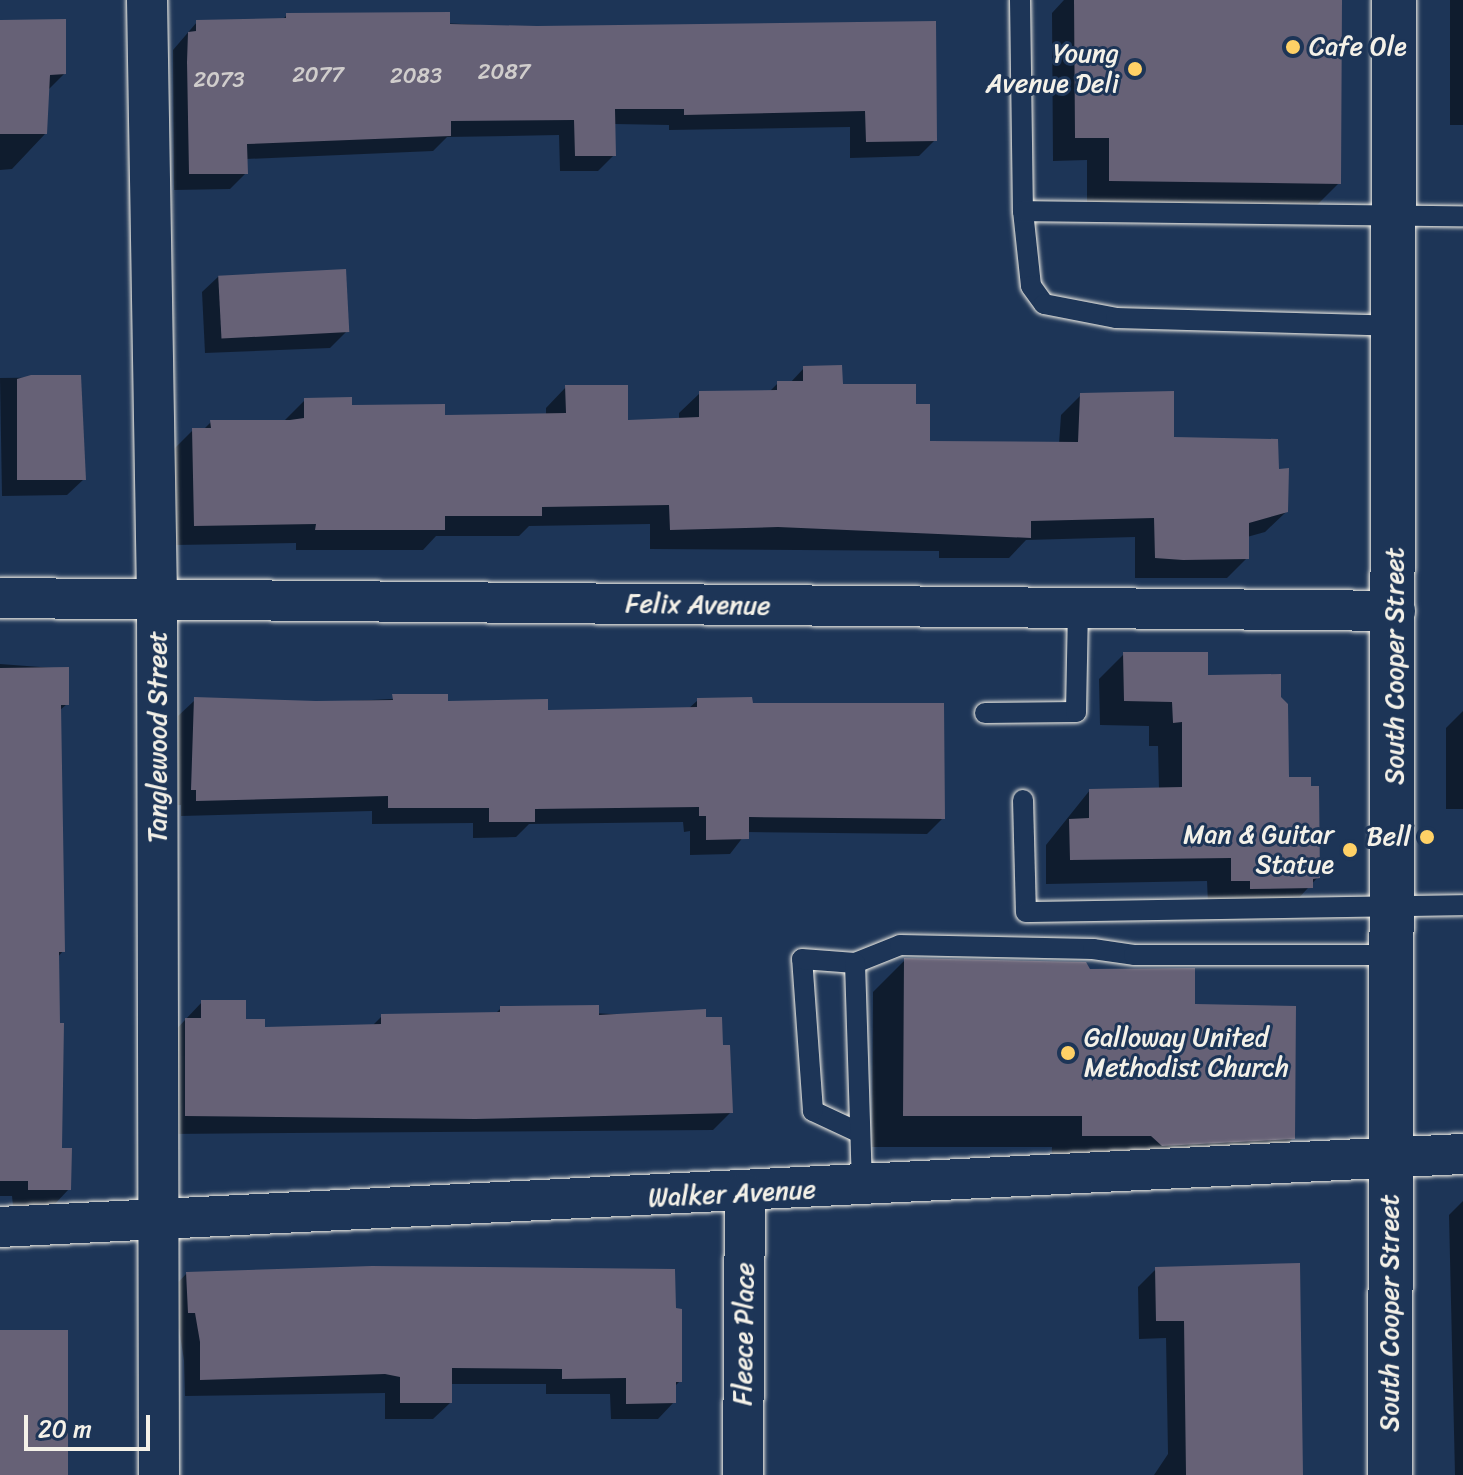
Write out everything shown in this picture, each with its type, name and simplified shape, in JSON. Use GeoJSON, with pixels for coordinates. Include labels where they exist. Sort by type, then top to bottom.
{"type":"FeatureCollection","features":[{"type":"Feature","properties":{"kind":"main road","name":"South Cooper Street"},"geometry":{"type":"LineString","coordinates":[[1390,1475],[1395,611],[1394,0]]}},
{"type":"Feature","properties":{"kind":"street","name":"Tanglewood Street"},"geometry":{"type":"LineString","coordinates":[[147,0],[157,599],[159,1475]]}},
{"type":"Feature","properties":{"kind":"street","name":"Felix Avenue"},"geometry":{"type":"LineString","coordinates":[[0,598],[1395,611]]}},
{"type":"Feature","properties":{"kind":"street","name":"Walker Avenue"},"geometry":{"type":"LineString","coordinates":[[0,1227],[745,1193],[1463,1154]]}},
{"type":"Feature","properties":{"kind":"street","name":"Fleece Place"},"geometry":{"type":"LineString","coordinates":[[743,1475],[745,1193]]}},
{"type":"Feature","properties":{"kind":"lane"},"geometry":{"type":"LineString","coordinates":[[1020,0],[1023,211],[1031,286],[1044,304],[1116,318],[1394,326]]}},
{"type":"Feature","properties":{"kind":"lane"},"geometry":{"type":"LineString","coordinates":[[1023,211],[1463,216]]}},
{"type":"Feature","properties":{"kind":"lane"},"geometry":{"type":"LineString","coordinates":[[985,713],[1076,712],[1078,609]]}},
{"type":"Feature","properties":{"kind":"lane"},"geometry":{"type":"LineString","coordinates":[[1023,800],[1026,912],[1463,905]]}},
{"type":"Feature","properties":{"kind":"lane"},"geometry":{"type":"LineString","coordinates":[[860,1133],[813,1111],[802,959],[855,963],[900,945],[1093,949],[1134,955],[1393,955]]}},
{"type":"Feature","properties":{"kind":"lane"},"geometry":{"type":"LineString","coordinates":[[855,963],[862,1187]]}},
{"type":"Feature","properties":{"kind":"building"},"geometry":{"type":"Polygon","coordinates":[[[1074,0],[1342,0],[1341,184],[1109,181],[1109,138],[1075,138],[1074,0]]]}},
{"type":"Feature","properties":{"kind":"building"},"geometry":{"type":"Polygon","coordinates":[[[450,12],[450,24],[537,26],[936,21],[937,141],[866,142],[865,111],[684,115],[684,109],[615,109],[616,156],[575,156],[574,120],[451,121],[451,136],[247,144],[248,174],[189,174],[188,32],[196,31],[196,20],[286,18],[286,13],[450,12]]]}},
{"type":"Feature","properties":{"kind":"building"},"geometry":{"type":"Polygon","coordinates":[[[66,19],[66,74],[50,75],[47,134],[0,134],[0,20],[66,19]]]}},
{"type":"Feature","properties":{"kind":"building"},"geometry":{"type":"Polygon","coordinates":[[[346,269],[349,332],[221,339],[218,276],[346,269]]]}},
{"type":"Feature","properties":{"kind":"building"},"geometry":{"type":"Polygon","coordinates":[[[842,365],[843,384],[916,384],[916,404],[930,404],[930,441],[1078,442],[1080,393],[1174,391],[1174,437],[1278,439],[1279,469],[1289,468],[1288,512],[1249,523],[1249,559],[1183,560],[1155,558],[1154,518],[1031,521],[1031,538],[778,527],[670,530],[669,505],[542,507],[542,516],[445,516],[445,530],[315,530],[316,524],[194,526],[192,428],[211,428],[210,420],[304,418],[304,398],[352,397],[352,405],[445,404],[445,415],[566,413],[565,385],[628,385],[628,420],[699,417],[699,391],[777,390],[777,381],[803,381],[803,366],[842,365]]]}},
{"type":"Feature","properties":{"kind":"building"},"geometry":{"type":"Polygon","coordinates":[[[31,375],[81,375],[86,480],[17,480],[17,379],[31,375]]]}},
{"type":"Feature","properties":{"kind":"building"},"geometry":{"type":"Polygon","coordinates":[[[1123,652],[1208,652],[1208,675],[1281,674],[1281,697],[1288,704],[1289,777],[1311,777],[1311,786],[1319,786],[1320,878],[1313,879],[1313,888],[1250,889],[1250,881],[1231,881],[1231,858],[1070,860],[1069,819],[1089,818],[1089,789],[1182,787],[1182,722],[1173,723],[1172,702],[1124,701],[1123,652]]]}},
{"type":"Feature","properties":{"kind":"building"},"geometry":{"type":"Polygon","coordinates":[[[69,667],[69,705],[61,705],[65,952],[59,952],[60,1023],[64,1023],[62,1148],[72,1148],[71,1190],[28,1190],[28,1181],[0,1181],[0,668],[69,667]]]}},
{"type":"Feature","properties":{"kind":"building"},"geometry":{"type":"Polygon","coordinates":[[[392,694],[448,694],[448,701],[548,699],[548,710],[697,707],[697,698],[752,697],[753,703],[944,703],[945,819],[749,817],[749,839],[706,840],[706,816],[699,816],[699,807],[535,809],[535,822],[489,822],[489,808],[388,808],[388,796],[196,801],[196,790],[191,790],[194,697],[393,700],[392,694]]]}},
{"type":"Feature","properties":{"kind":"building","name":"Galloway United Methodist Church"},"geometry":{"type":"Polygon","coordinates":[[[904,958],[1086,962],[1090,969],[1195,968],[1195,1004],[1296,1006],[1295,1139],[1162,1146],[1151,1136],[1082,1136],[1082,1116],[903,1116],[904,958]]]}},
{"type":"Feature","properties":{"kind":"building"},"geometry":{"type":"Polygon","coordinates":[[[201,1000],[246,1000],[246,1019],[265,1019],[265,1027],[381,1024],[381,1014],[500,1012],[500,1006],[599,1005],[599,1015],[706,1009],[706,1017],[722,1017],[723,1045],[730,1045],[733,1113],[475,1119],[185,1116],[185,1018],[201,1018],[201,1000]]]}},
{"type":"Feature","properties":{"kind":"building"},"geometry":{"type":"Polygon","coordinates":[[[1300,1263],[1303,1475],[1186,1475],[1184,1321],[1156,1321],[1155,1267],[1300,1263]]]}},
{"type":"Feature","properties":{"kind":"building"},"geometry":{"type":"Polygon","coordinates":[[[372,1266],[675,1269],[676,1308],[682,1309],[682,1382],[676,1382],[676,1403],[626,1404],[626,1378],[562,1379],[562,1369],[452,1368],[452,1403],[400,1403],[400,1377],[385,1374],[200,1380],[200,1342],[195,1313],[188,1313],[186,1272],[372,1266]]]}},
{"type":"Feature","properties":{"kind":"building"},"geometry":{"type":"Polygon","coordinates":[[[0,1330],[68,1330],[68,1475],[0,1475],[0,1330]]]}},
{"type":"Feature","properties":{"kind":"place","name":"Cafe Ole"},"geometry":{"type":"Point","coordinates":[1293,47]}},
{"type":"Feature","properties":{"kind":"place","name":"Young Avenue Deli"},"geometry":{"type":"Point","coordinates":[1135,69]}},
{"type":"Feature","properties":{"kind":"place","name":"Bell"},"geometry":{"type":"Point","coordinates":[1427,837]}},
{"type":"Feature","properties":{"kind":"place","name":"Man & Guitar Statue"},"geometry":{"type":"Point","coordinates":[1350,850]}},
{"type":"Feature","properties":{"kind":"place","name":"Galloway United Methodist Church"},"geometry":{"type":"Point","coordinates":[1068,1053]}}]}
